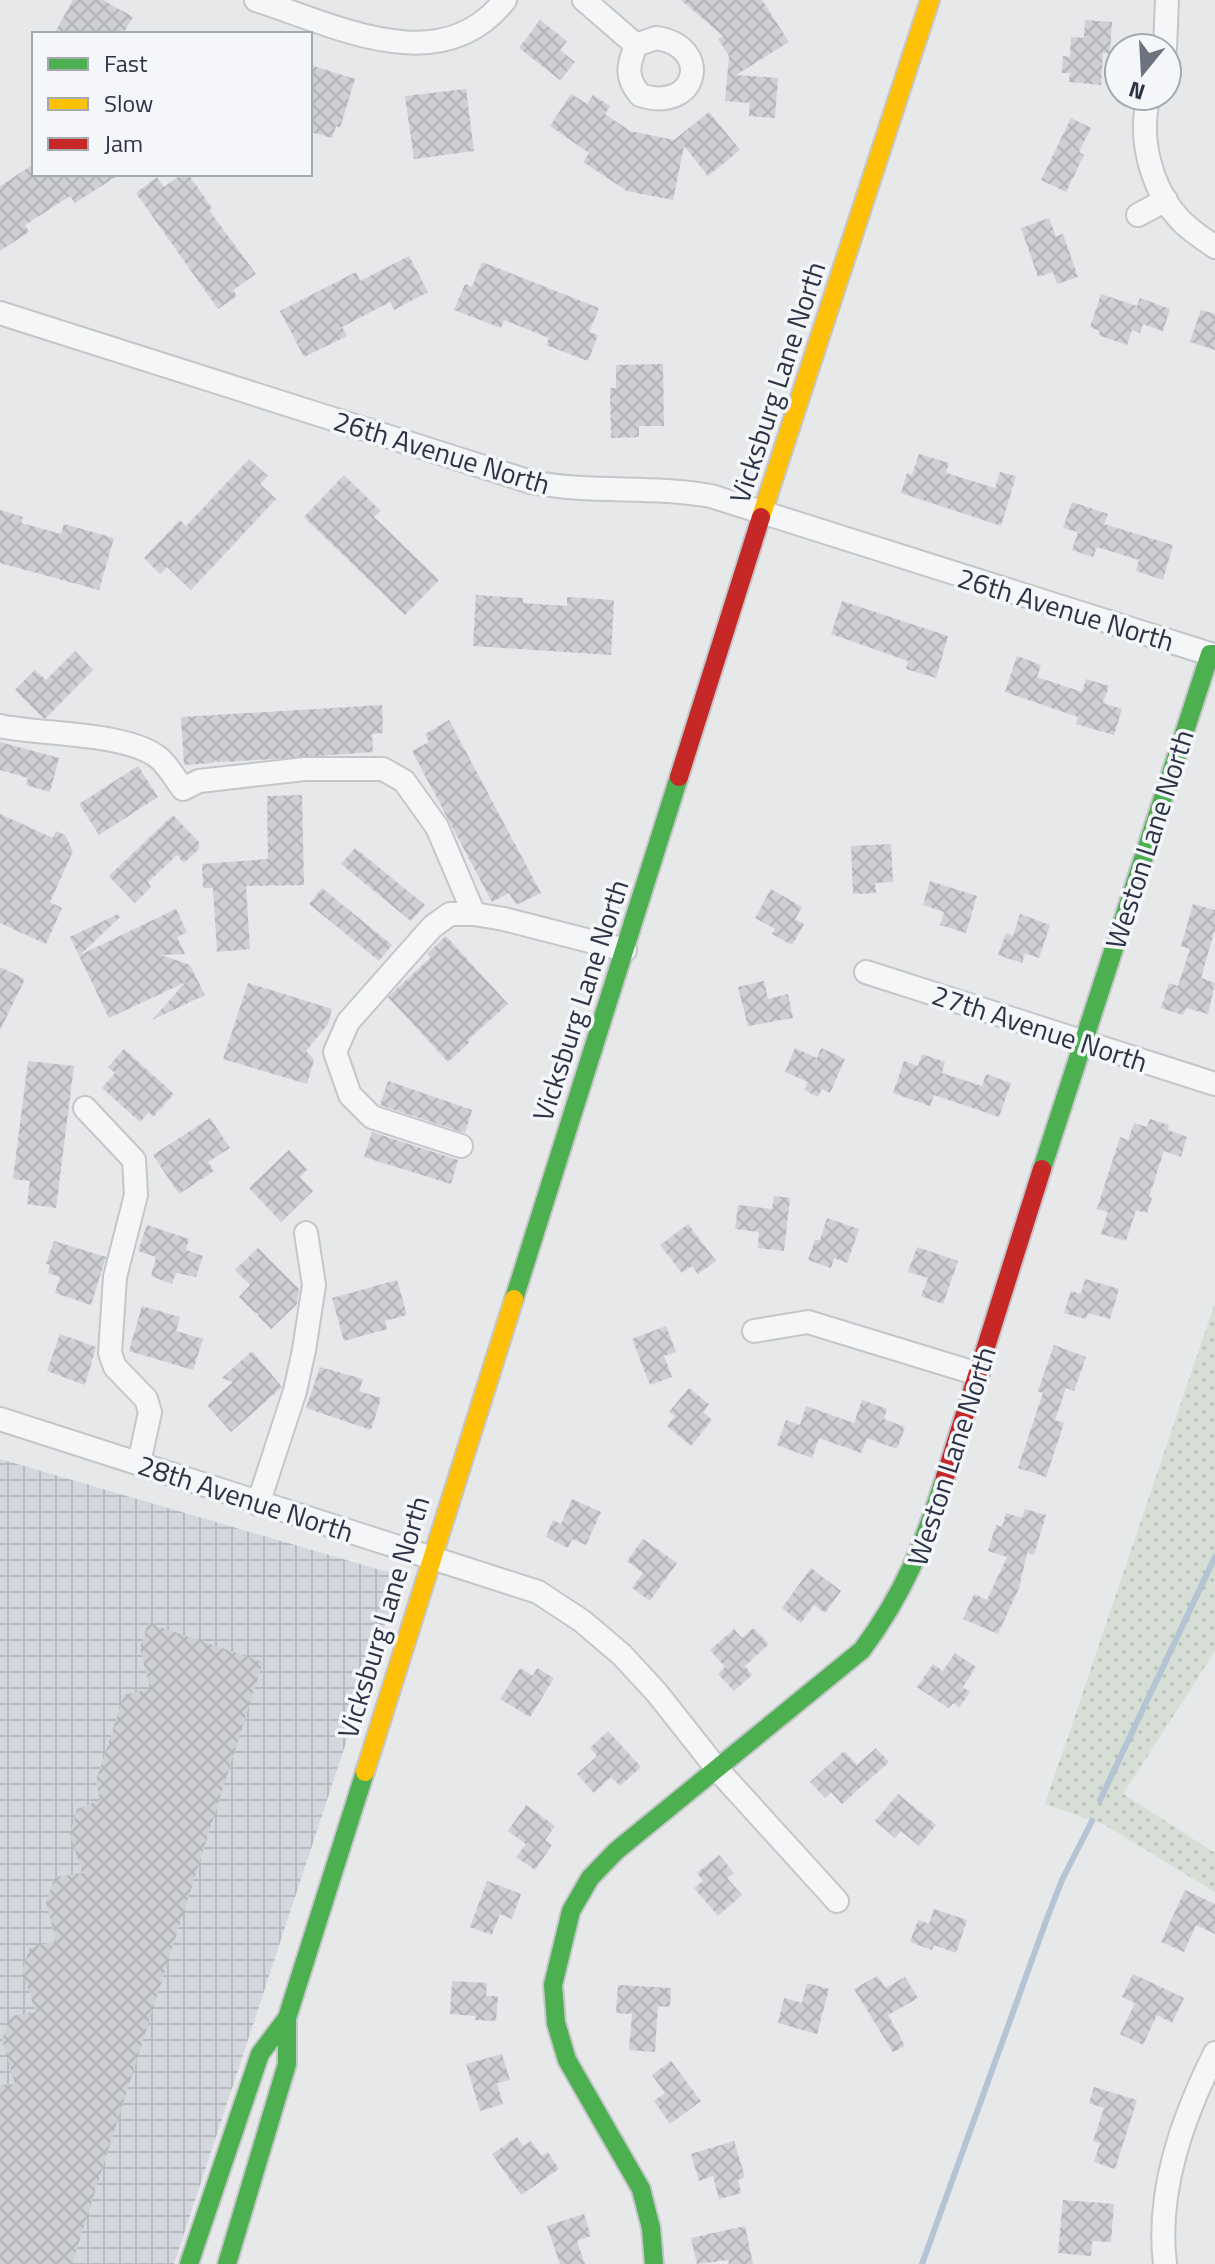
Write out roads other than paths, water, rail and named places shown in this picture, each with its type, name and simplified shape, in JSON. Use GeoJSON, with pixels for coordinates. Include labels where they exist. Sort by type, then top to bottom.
{"type":"FeatureCollection","features":[{"type":"Feature","properties":{"kind":"main road","name":"Vicksburg Lane North"},"geometry":{"type":"LineString","coordinates":[[227,2264],[287,2064],[287,2018],[762,514],[930,0]]}},
{"type":"Feature","properties":{"kind":"main road","name":"Weston Lane North"},"geometry":{"type":"LineString","coordinates":[[654,2264],[651,2228],[641,2189],[567,2060],[556,2023],[553,1985],[571,1911],[590,1878],[616,1851],[862,1650],[910,1580],[926,1539],[1082,1042],[1213,654]]}},
{"type":"Feature","properties":{"kind":"main road","name":"Vicksburg Lane North"},"geometry":{"type":"LineString","coordinates":[[189,2264],[260,2054],[287,2018]]}},
{"type":"Feature","properties":{"kind":"street"},"geometry":{"type":"LineString","coordinates":[[261,1],[397,44],[423,44],[452,39],[484,23],[505,0]]}},
{"type":"Feature","properties":{"kind":"street"},"geometry":{"type":"LineString","coordinates":[[584,0],[636,45]]}},
{"type":"Feature","properties":{"kind":"street"},"geometry":{"type":"LineString","coordinates":[[1166,32],[1167,0]]}},
{"type":"Feature","properties":{"kind":"street"},"geometry":{"type":"LineString","coordinates":[[1148,112],[1145,139],[1152,171],[1166,200],[1187,227],[1215,247]]}},
{"type":"Feature","properties":{"kind":"street"},"geometry":{"type":"LineString","coordinates":[[1138,215],[1166,200]]}},
{"type":"Feature","properties":{"kind":"street","name":"26th Avenue North"},"geometry":{"type":"LineString","coordinates":[[0,313],[531,482],[595,491],[681,491],[711,496],[1213,654]]}},
{"type":"Feature","properties":{"kind":"street"},"geometry":{"type":"LineString","coordinates":[[0,726],[97,738],[134,746],[159,758],[183,789],[199,781],[305,769],[383,769],[404,781],[437,827],[474,914]]}},
{"type":"Feature","properties":{"kind":"street"},"geometry":{"type":"LineString","coordinates":[[461,1146],[372,1117],[350,1095],[335,1052],[348,1022],[432,927],[450,914],[504,919],[625,950]]}},
{"type":"Feature","properties":{"kind":"street","name":"27th Avenue North"},"geometry":{"type":"LineString","coordinates":[[866,972],[1215,1084]]}},
{"type":"Feature","properties":{"kind":"street"},"geometry":{"type":"LineString","coordinates":[[85,1108],[134,1160],[136,1195],[115,1277],[110,1353],[115,1367],[146,1399],[150,1412],[139,1463]]}},
{"type":"Feature","properties":{"kind":"street"},"geometry":{"type":"LineString","coordinates":[[258,1504],[295,1391],[304,1350],[314,1285],[306,1233]]}},
{"type":"Feature","properties":{"kind":"street"},"geometry":{"type":"LineString","coordinates":[[754,1331],[808,1322],[978,1374]]}},
{"type":"Feature","properties":{"kind":"street","name":"28th Avenue North"},"geometry":{"type":"LineString","coordinates":[[0,1419],[538,1592],[582,1621],[622,1655],[657,1693],[717,1769],[837,1901]]}},
{"type":"Feature","properties":{"kind":"street"},"geometry":{"type":"LineString","coordinates":[[1165,2264],[1167,2200],[1176,2149],[1192,2101],[1215,2053]]}},
{"type":"Feature","properties":{"kind":"waterway"},"geometry":{"type":"LineString","coordinates":[[1100,1800],[1215,1557]]}},
{"type":"Feature","properties":{"kind":"waterway"},"geometry":{"type":"LineString","coordinates":[[922,2264],[1046,1921],[1062,1880],[1092,1821]]}}]}
